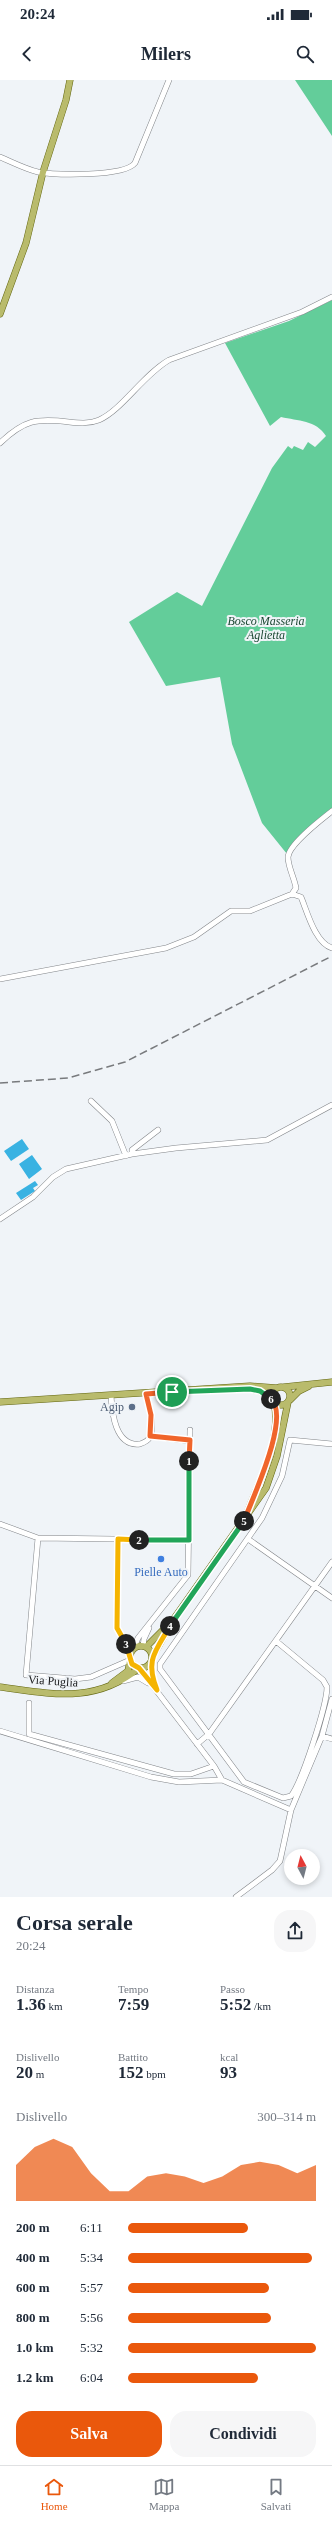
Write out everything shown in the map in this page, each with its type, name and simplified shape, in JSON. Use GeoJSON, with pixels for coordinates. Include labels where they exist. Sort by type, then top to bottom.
{"type":"FeatureCollection","features":[{"type":"Feature","properties":{"kind":"main road"},"geometry":{"type":"LineString","coordinates":[[0,314],[26,243],[43,172],[63,112],[70,80]]}},
{"type":"Feature","properties":{"kind":"main road"},"geometry":{"type":"LineString","coordinates":[[0,1402],[228,1389],[255,1386],[277,1388],[332,1383]]}},
{"type":"Feature","properties":{"kind":"main road"},"geometry":{"type":"LineString","coordinates":[[228,1389],[255,1389],[281,1405],[289,1401],[307,1387],[332,1383]]}},
{"type":"Feature","properties":{"kind":"main road"},"geometry":{"type":"LineString","coordinates":[[139,1668],[132,1653],[152,1643],[173,1620],[258,1502],[271,1476],[277,1456],[289,1401],[289,1391],[284,1387]]}},
{"type":"Feature","properties":{"kind":"main road"},"geometry":{"type":"LineString","coordinates":[[244,1522],[271,1448],[276,1420],[272,1395],[277,1388]]}},
{"type":"Feature","properties":{"kind":"main road"},"geometry":{"type":"LineString","coordinates":[[151,1661],[173,1620]]}},
{"type":"Feature","properties":{"kind":"main road"},"geometry":{"type":"LineString","coordinates":[[144,1647],[150,1651],[151,1661]]}},
{"type":"Feature","properties":{"kind":"main road","name":"Via Puglia"},"geometry":{"type":"LineString","coordinates":[[104,1688],[128,1671],[132,1653]]}},
{"type":"Feature","properties":{"kind":"main road","name":"Via Puglia"},"geometry":{"type":"LineString","coordinates":[[0,1687],[65,1695],[80,1694],[104,1688],[123,1681],[139,1668],[151,1661]]}},
{"type":"Feature","properties":{"kind":"street"},"geometry":{"type":"LineString","coordinates":[[0,157],[43,172],[113,171],[132,166],[169,80]]}},
{"type":"Feature","properties":{"kind":"street"},"geometry":{"type":"LineString","coordinates":[[0,444],[19,427],[38,419],[84,423],[101,419],[116,407],[156,367],[169,360],[302,312],[332,297]]}},
{"type":"Feature","properties":{"kind":"street"},"geometry":{"type":"LineString","coordinates":[[0,979],[166,948],[194,937],[231,911],[250,911],[292,894],[296,888],[289,864],[289,854],[300,839],[332,811]]}},
{"type":"Feature","properties":{"kind":"street"},"geometry":{"type":"LineString","coordinates":[[292,894],[301,897],[312,925],[324,942],[332,948]]}},
{"type":"Feature","properties":{"kind":"street"},"geometry":{"type":"LineString","coordinates":[[91,1101],[112,1121],[126,1156]]}},
{"type":"Feature","properties":{"kind":"street"},"geometry":{"type":"LineString","coordinates":[[0,1219],[34,1197],[53,1177],[63,1170],[132,1154],[195,1145],[267,1140],[332,1105]]}},
{"type":"Feature","properties":{"kind":"street"},"geometry":{"type":"LineString","coordinates":[[132,1154],[132,1150],[158,1130]]}},
{"type":"Feature","properties":{"kind":"street"},"geometry":{"type":"LineString","coordinates":[[110,1396],[112,1414],[117,1431],[134,1444],[142,1443],[150,1436],[151,1415],[146,1394]]}},
{"type":"Feature","properties":{"kind":"street"},"geometry":{"type":"LineString","coordinates":[[38,1538],[26,1675],[75,1679],[91,1676],[112,1667],[132,1653],[138,1638],[188,1575],[190,1430]]}},
{"type":"Feature","properties":{"kind":"street"},"geometry":{"type":"LineString","coordinates":[[150,1436],[190,1440]]}},
{"type":"Feature","properties":{"kind":"street"},"geometry":{"type":"LineString","coordinates":[[276,1641],[323,1680],[330,1691],[296,1787],[291,1796],[286,1798],[244,1782],[160,1669],[160,1664],[248,1539],[274,1498],[282,1476],[290,1440],[332,1444]]}},
{"type":"Feature","properties":{"kind":"street"},"geometry":{"type":"LineString","coordinates":[[0,1524],[38,1538],[189,1540]]}},
{"type":"Feature","properties":{"kind":"street"},"geometry":{"type":"LineString","coordinates":[[118,1539],[117,1628],[132,1653]]}},
{"type":"Feature","properties":{"kind":"street"},"geometry":{"type":"LineString","coordinates":[[248,1539],[332,1598]]}},
{"type":"Feature","properties":{"kind":"street"},"geometry":{"type":"LineString","coordinates":[[197,1744],[209,1734],[332,1562]]}},
{"type":"Feature","properties":{"kind":"street"},"geometry":{"type":"LineString","coordinates":[[144,1647],[145,1634],[153,1620]]}},
{"type":"Feature","properties":{"kind":"street"},"geometry":{"type":"LineString","coordinates":[[151,1661],[151,1675],[157,1690]]}},
{"type":"Feature","properties":{"kind":"street"},"geometry":{"type":"LineString","coordinates":[[139,1668],[214,1766],[222,1780]]}},
{"type":"Feature","properties":{"kind":"street"},"geometry":{"type":"LineString","coordinates":[[123,1681],[142,1678],[157,1690]]}},
{"type":"Feature","properties":{"kind":"street"},"geometry":{"type":"LineString","coordinates":[[236,1897],[278,1864],[285,1842],[291,1810],[322,1736],[332,1699]]}},
{"type":"Feature","properties":{"kind":"street"},"geometry":{"type":"LineString","coordinates":[[29,1703],[29,1734],[174,1774],[191,1774],[214,1766]]}},
{"type":"Feature","properties":{"kind":"street"},"geometry":{"type":"LineString","coordinates":[[0,1731],[151,1777],[179,1782],[222,1780],[291,1810]]}},
{"type":"Feature","properties":{"kind":"street"},"geometry":{"type":"LineString","coordinates":[[322,1736],[332,1739]]}},
{"type":"Feature","properties":{"kind":"green space"},"geometry":{"type":"Polygon","coordinates":[[[295,80],[332,80],[332,136],[295,80]]]}},
{"type":"Feature","properties":{"kind":"green space","name":"Bosco Masseria Aglietta"},"geometry":{"type":"Polygon","coordinates":[[[332,300],[332,809],[287,854],[262,823],[232,744],[220,677],[166,686],[129,622],[177,592],[202,606],[272,468],[288,446],[292,449],[294,446],[303,450],[308,442],[315,447],[326,436],[312,424],[281,417],[270,426],[225,343],[289,321],[332,300]]]}},
{"type":"Feature","properties":{"kind":"water"},"geometry":{"type":"Polygon","coordinates":[[[22,1139],[29,1149],[11,1161],[4,1151],[22,1139]]]}},
{"type":"Feature","properties":{"kind":"water"},"geometry":{"type":"Polygon","coordinates":[[[32,1155],[42,1169],[29,1179],[19,1164],[32,1155]]]}},
{"type":"Feature","properties":{"kind":"water"},"geometry":{"type":"Polygon","coordinates":[[[35,1181],[38,1185],[33,1188],[35,1191],[21,1200],[16,1193],[35,1181]]]}},
{"type":"Feature","properties":{"kind":"railway"},"geometry":{"type":"LineString","coordinates":[[0,1083],[68,1078],[125,1062],[332,956]]}},
{"type":"Feature","properties":{"kind":"place","name":"Agip"},"geometry":{"type":"Point","coordinates":[132,1407]}},
{"type":"Feature","properties":{"kind":"place","name":"Pielle Auto"},"geometry":{"type":"Point","coordinates":[161,1559]}},
{"type":"Feature","properties":{"kind":"route"},"geometry":{"type":"LineString","coordinates":[[255,1389],[266,1394],[274,1402],[276,1420],[271,1448],[263,1474],[244,1522],[173,1620],[152,1658],[150,1671],[157,1690],[139,1668],[136,1668],[132,1664],[126,1644],[118,1634],[118,1539],[189,1540],[190,1440],[150,1436],[151,1415],[146,1394],[172,1392],[255,1389]]}}]}
